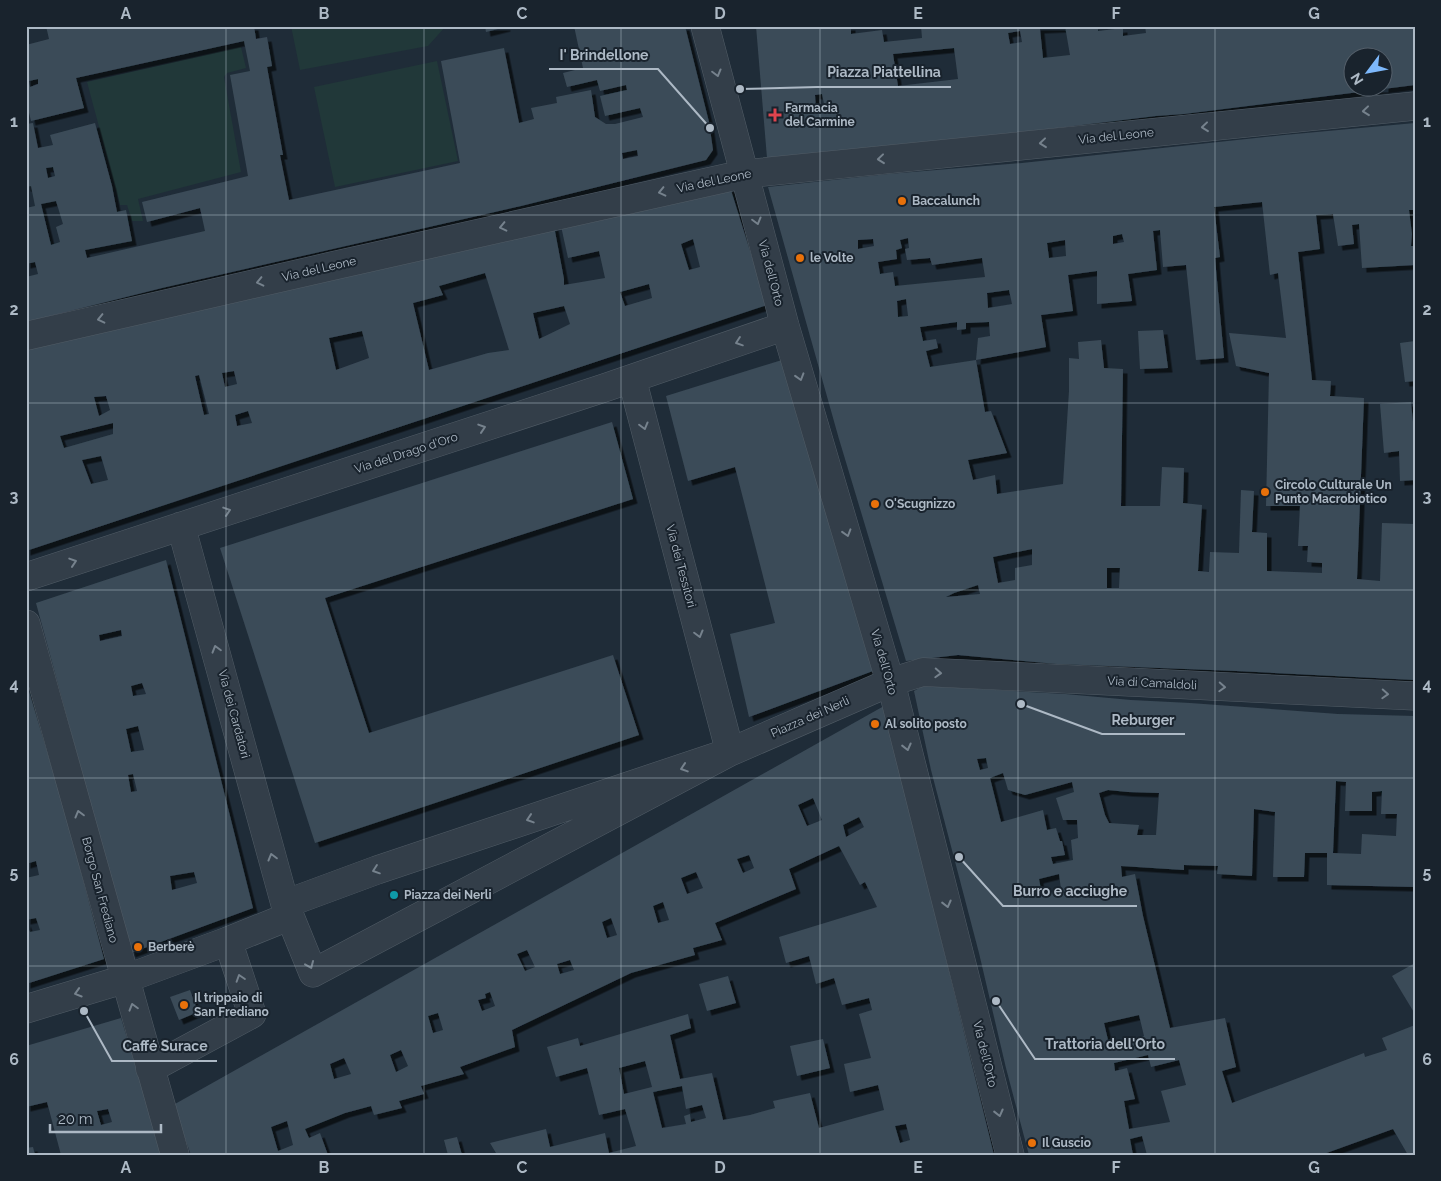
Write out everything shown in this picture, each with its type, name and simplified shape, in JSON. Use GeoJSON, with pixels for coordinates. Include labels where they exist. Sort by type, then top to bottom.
{"type":"FeatureCollection","features":[{"type":"Feature","properties":{"kind":"street","name":"Via dell'Orto"},"geometry":{"type":"LineString","coordinates":[[705,26],[785,326],[891,682],[1010,1155]]}},
{"type":"Feature","properties":{"kind":"street","name":"Via del Leone"},"geometry":{"type":"LineString","coordinates":[[26,336],[744,174],[1415,106]]}},
{"type":"Feature","properties":{"kind":"street","name":"Via del Drago d'Oro"},"geometry":{"type":"LineString","coordinates":[[26,577],[632,379],[785,326]]}},
{"type":"Feature","properties":{"kind":"street","name":"Via dei Tessitori"},"geometry":{"type":"LineString","coordinates":[[632,379],[730,752]]}},
{"type":"Feature","properties":{"kind":"street","name":"Via dei Cardatori"},"geometry":{"type":"LineString","coordinates":[[181,526],[288,910]]}},
{"type":"Feature","properties":{"kind":"street","name":"Borgo San Frediano"},"geometry":{"type":"LineString","coordinates":[[26,624],[174,1155]]}},
{"type":"Feature","properties":{"kind":"street","name":"Via di Camaldoli"},"geometry":{"type":"LineString","coordinates":[[891,682],[923,672],[1415,696]]}},
{"type":"Feature","properties":{"kind":"street","name":"Piazza dei Nerli"},"geometry":{"type":"LineString","coordinates":[[288,910],[313,973],[730,752],[891,682]]}},
{"type":"Feature","properties":{"kind":"street","name":"Piazza dei Nerli"},"geometry":{"type":"LineString","coordinates":[[26,1008],[125,979],[228,941],[288,910],[377,870],[730,752]]}},
{"type":"Feature","properties":{"kind":"street"},"geometry":{"type":"LineString","coordinates":[[150,1069],[252,1014],[228,941]]}},
{"type":"Feature","properties":{"kind":"green space"},"geometry":{"type":"Polygon","coordinates":[[[291,26],[446,26],[428,46],[300,70],[291,26]]]}},
{"type":"Feature","properties":{"kind":"green space"},"geometry":{"type":"Polygon","coordinates":[[[241,47],[246,68],[227,73],[224,77],[241,172],[138,199],[143,221],[132,221],[127,205],[120,205],[87,82],[241,47]]]}},
{"type":"Feature","properties":{"kind":"green space"},"geometry":{"type":"Polygon","coordinates":[[[437,61],[458,161],[335,187],[314,87],[437,61]]]}},
{"type":"Feature","properties":{"kind":"building"},"geometry":{"type":"Polygon","coordinates":[[[46,26],[254,26],[256,39],[267,37],[272,66],[267,67],[283,155],[280,155],[289,200],[460,163],[441,61],[504,48],[519,123],[534,119],[531,108],[557,103],[556,97],[591,90],[595,117],[606,124],[615,124],[643,117],[640,108],[605,116],[600,96],[627,90],[626,85],[600,91],[597,80],[567,87],[563,73],[583,68],[574,26],[685,26],[709,122],[713,150],[706,160],[521,206],[162,288],[26,322],[26,277],[38,274],[35,262],[26,264],[26,208],[35,206],[31,186],[26,187],[26,124],[33,123],[38,148],[53,145],[50,135],[95,123],[117,212],[126,210],[132,241],[85,250],[87,258],[205,231],[200,208],[147,222],[142,202],[248,176],[230,75],[250,71],[244,41],[76,78],[84,108],[31,121],[26,100],[26,45],[49,39],[46,26]],[[38,79],[29,81],[30,87],[38,84],[38,79]],[[637,150],[622,153],[623,159],[638,156],[637,150]],[[53,167],[46,168],[48,178],[55,176],[53,167]],[[56,201],[41,204],[51,245],[60,242],[56,227],[63,224],[56,201]]]}},
{"type":"Feature","properties":{"kind":"building"},"geometry":{"type":"Polygon","coordinates":[[[485,26],[506,26],[506,27],[486,32],[485,26]]]}},
{"type":"Feature","properties":{"kind":"building"},"geometry":{"type":"Polygon","coordinates":[[[756,26],[851,26],[851,34],[882,30],[884,42],[922,38],[921,26],[1062,26],[1062,28],[1040,29],[1043,58],[1070,55],[1065,26],[1098,26],[1098,31],[1123,28],[1123,36],[1146,33],[1145,26],[1415,26],[1415,85],[1394,88],[1394,48],[1344,48],[1344,94],[1024,132],[767,158],[756,26]],[[1020,31],[1008,33],[1010,44],[1022,42],[1020,31]],[[954,48],[893,54],[898,86],[958,79],[954,48]],[[822,94],[815,95],[816,110],[825,109],[822,94]]]}},
{"type":"Feature","properties":{"kind":"building"},"geometry":{"type":"Polygon","coordinates":[[[1415,123],[1415,210],[1409,210],[1412,234],[1411,246],[1415,246],[1415,265],[1362,268],[1359,224],[1352,225],[1354,244],[1338,246],[1333,214],[1316,215],[1320,249],[1298,252],[1312,380],[1331,381],[1330,396],[1364,398],[1357,579],[1380,581],[1382,523],[1415,524],[1415,680],[1057,664],[958,655],[906,661],[839,439],[768,187],[888,174],[1022,163],[1415,123]],[[1262,202],[1214,207],[1220,257],[1215,258],[1224,358],[1196,360],[1186,265],[1163,267],[1160,230],[1153,231],[1157,270],[1128,274],[1132,301],[1097,304],[1097,271],[1068,275],[1073,311],[1041,315],[1046,347],[976,360],[985,412],[991,411],[1007,453],[968,460],[973,480],[995,475],[997,494],[1063,484],[1069,391],[1069,358],[1079,359],[1078,342],[1101,340],[1104,368],[1123,369],[1121,506],[1160,506],[1162,467],[1184,468],[1183,503],[1202,505],[1198,571],[1209,572],[1210,552],[1239,553],[1241,490],[1254,491],[1252,532],[1267,533],[1267,571],[1322,573],[1322,563],[1307,562],[1308,546],[1298,546],[1300,506],[1266,506],[1269,373],[1236,366],[1229,333],[1286,338],[1278,273],[1270,275],[1262,202]],[[1122,234],[1113,236],[1113,244],[1124,242],[1122,234]],[[908,238],[900,240],[902,248],[896,250],[897,259],[878,262],[880,274],[893,272],[895,286],[985,277],[982,258],[932,265],[930,258],[907,260],[905,249],[909,248],[908,238]],[[873,239],[858,240],[858,249],[874,246],[873,239]],[[1065,240],[1047,243],[1049,258],[1066,256],[1065,240]],[[1009,290],[987,293],[988,308],[1012,304],[1009,290]],[[906,299],[897,301],[898,317],[908,316],[906,299]],[[957,322],[920,327],[923,341],[936,339],[938,348],[926,351],[930,367],[976,360],[978,338],[990,336],[989,322],[966,323],[966,329],[957,330],[957,322]],[[1032,549],[993,557],[998,583],[1015,580],[1015,568],[1032,565],[1032,549]],[[1107,568],[1107,588],[1119,588],[1120,568],[1107,568]],[[978,585],[954,593],[946,597],[980,594],[978,585]]]}},
{"type":"Feature","properties":{"kind":"building"},"geometry":{"type":"Polygon","coordinates":[[[730,187],[767,305],[26,551],[26,349],[554,226],[564,285],[605,278],[599,251],[568,258],[561,226],[730,187]],[[693,239],[681,244],[689,270],[700,267],[693,239]],[[485,273],[439,286],[443,295],[413,303],[429,370],[488,353],[509,350],[485,273]],[[649,284],[620,292],[625,306],[652,298],[649,284]],[[564,306],[533,313],[539,339],[570,324],[564,306]],[[362,331],[329,338],[336,370],[369,358],[362,331]],[[234,371],[222,373],[225,387],[237,384],[234,371]],[[199,375],[195,376],[204,415],[209,414],[199,375]],[[106,396],[94,397],[99,416],[110,410],[106,396]],[[248,411],[235,415],[237,426],[252,423],[248,411]],[[113,423],[60,436],[64,448],[113,434],[113,423]],[[101,456],[82,460],[91,484],[108,480],[101,456]]]}},
{"type":"Feature","properties":{"kind":"building"},"geometry":{"type":"Polygon","coordinates":[[[1163,330],[1168,368],[1140,369],[1138,331],[1163,330]]]}},
{"type":"Feature","properties":{"kind":"building"},"geometry":{"type":"Polygon","coordinates":[[[1415,341],[1415,381],[1405,382],[1400,343],[1415,341]]]}},
{"type":"Feature","properties":{"kind":"building"},"geometry":{"type":"Polygon","coordinates":[[[782,360],[873,671],[749,717],[730,634],[775,623],[735,467],[688,481],[666,396],[782,360]]]}},
{"type":"Feature","properties":{"kind":"building"},"geometry":{"type":"Polygon","coordinates":[[[1411,402],[1415,442],[1415,480],[1400,481],[1399,451],[1384,453],[1380,404],[1411,402]]]}},
{"type":"Feature","properties":{"kind":"building"},"geometry":{"type":"Polygon","coordinates":[[[612,422],[633,499],[325,598],[369,733],[613,655],[639,735],[315,843],[220,548],[612,422]]]}},
{"type":"Feature","properties":{"kind":"building"},"geometry":{"type":"Polygon","coordinates":[[[166,560],[253,908],[131,953],[36,603],[166,560]],[[121,630],[99,635],[100,641],[122,636],[121,630]],[[142,683],[131,686],[133,696],[146,694],[142,683]],[[138,726],[126,729],[131,752],[144,750],[138,726]],[[133,774],[128,775],[131,792],[137,791],[133,774]],[[194,872],[170,876],[172,890],[197,883],[194,872]]]}},
{"type":"Feature","properties":{"kind":"building"},"geometry":{"type":"Polygon","coordinates":[[[26,681],[65,812],[104,959],[26,984],[26,922],[30,932],[40,930],[36,918],[26,920],[26,878],[39,875],[36,861],[26,864],[26,681]]]}},
{"type":"Feature","properties":{"kind":"building"},"geometry":{"type":"Polygon","coordinates":[[[923,686],[1065,694],[1338,714],[1415,716],[1415,887],[1327,885],[1327,853],[1305,853],[1304,877],[1273,877],[1275,812],[1254,809],[1252,876],[1217,874],[1218,866],[1184,865],[1184,870],[1121,866],[1122,877],[1135,874],[1143,916],[1170,1028],[1225,1018],[1236,1067],[1222,1071],[1232,1103],[1364,1053],[1365,1057],[1387,1050],[1382,1038],[1415,1025],[1415,1155],[1408,1155],[1393,1129],[1321,1155],[1147,1155],[1142,1136],[1130,1139],[1133,1155],[1029,1155],[931,770],[914,691],[923,686]],[[986,758],[977,759],[980,770],[988,768],[986,758]],[[1003,773],[990,778],[1001,822],[1043,810],[1047,830],[1056,828],[1060,841],[1062,841],[1065,855],[1051,857],[1053,864],[1073,860],[1071,840],[1078,838],[1077,820],[1063,820],[1056,798],[1074,792],[1072,782],[1025,795],[1008,790],[1003,773]],[[1336,781],[1333,853],[1361,854],[1362,834],[1396,836],[1397,814],[1381,814],[1382,791],[1372,792],[1372,811],[1345,811],[1346,782],[1336,781]],[[1108,790],[1099,793],[1109,823],[1139,825],[1137,835],[1156,835],[1159,793],[1108,790]],[[1059,874],[1039,879],[1042,895],[1061,889],[1059,874]],[[1139,1015],[1104,1023],[1109,1044],[1144,1036],[1139,1015]],[[1148,1055],[1114,1063],[1115,1071],[1127,1068],[1135,1099],[1124,1101],[1129,1129],[1170,1122],[1161,1091],[1186,1085],[1179,1060],[1151,1067],[1148,1055]]]}},
{"type":"Feature","properties":{"kind":"building"},"geometry":{"type":"Polygon","coordinates":[[[884,706],[994,1155],[492,1155],[496,1153],[490,1143],[546,1129],[550,1147],[605,1133],[609,1153],[636,1146],[625,1109],[599,1115],[587,1068],[556,1077],[547,1047],[578,1038],[580,1046],[688,1014],[691,1028],[670,1035],[680,1079],[712,1073],[723,1120],[775,1108],[773,1101],[810,1093],[819,1128],[884,1110],[878,1085],[850,1092],[844,1064],[871,1058],[859,1014],[872,1010],[869,998],[842,1005],[834,978],[816,984],[809,956],[786,963],[779,937],[877,907],[865,882],[860,885],[839,846],[789,869],[796,889],[715,923],[722,940],[693,948],[695,955],[631,973],[512,1030],[515,1047],[460,1067],[464,1074],[421,1086],[424,1094],[399,1101],[402,1108],[374,1115],[371,1106],[345,1113],[305,1129],[309,1138],[320,1133],[328,1155],[191,1155],[175,1104],[884,706]],[[813,798],[798,805],[807,826],[822,820],[813,798]],[[859,817],[843,825],[846,837],[864,827],[859,817]],[[749,855],[737,859],[743,873],[754,868],[749,855]],[[696,872],[681,878],[687,894],[703,888],[696,872]],[[663,902],[653,906],[658,923],[669,920],[663,902]],[[611,918],[602,922],[607,938],[617,935],[611,918]],[[527,950],[517,954],[525,971],[535,967],[527,950]],[[570,960],[557,964],[560,974],[574,970],[570,960]],[[490,992],[485,994],[486,998],[478,1000],[482,1011],[495,1006],[490,992]],[[438,1013],[428,1016],[433,1033],[443,1030],[438,1013]],[[401,1050],[390,1055],[396,1072],[408,1066],[401,1050]],[[344,1058],[330,1064],[334,1079],[351,1074],[344,1058]],[[645,1061],[619,1068],[624,1094],[652,1087],[645,1061]],[[682,1086],[653,1092],[662,1128],[686,1124],[684,1116],[690,1114],[691,1122],[706,1118],[702,1105],[686,1109],[682,1086]],[[287,1121],[271,1127],[278,1151],[293,1145],[287,1121]],[[906,1124],[895,1126],[900,1143],[910,1140],[906,1124]]]}},
{"type":"Feature","properties":{"kind":"building"},"geometry":{"type":"Polygon","coordinates":[[[1415,963],[1415,1014],[1392,976],[1415,963]]]}},
{"type":"Feature","properties":{"kind":"building"},"geometry":{"type":"Polygon","coordinates":[[[728,976],[736,1003],[707,1011],[699,984],[728,976]]]}},
{"type":"Feature","properties":{"kind":"building","name":"Il trippaio di San Frediano"},"geometry":{"type":"Polygon","coordinates":[[[190,990],[198,1012],[179,1020],[170,997],[190,990]]]}},
{"type":"Feature","properties":{"kind":"building"},"geometry":{"type":"Polygon","coordinates":[[[121,1018],[161,1155],[61,1155],[47,1102],[26,1107],[26,1046],[121,1018]],[[108,1109],[97,1111],[101,1125],[112,1122],[108,1109]]]}},
{"type":"Feature","properties":{"kind":"building"},"geometry":{"type":"Polygon","coordinates":[[[823,1039],[830,1068],[797,1076],[790,1046],[823,1039]]]}},
{"type":"Feature","properties":{"kind":"building"},"geometry":{"type":"Polygon","coordinates":[[[457,1137],[462,1155],[448,1155],[444,1140],[457,1137]]]}},
{"type":"Feature","properties":{"kind":"building"},"geometry":{"type":"Polygon","coordinates":[[[33,1147],[35,1155],[26,1155],[26,1148],[33,1147]]]}},
{"type":"Feature","properties":{"kind":"place","name":"Piazza Piattellina"},"geometry":{"type":"Point","coordinates":[740,89]}},
{"type":"Feature","properties":{"kind":"place","name":"Farmacia del Carmine"},"geometry":{"type":"Point","coordinates":[775,115]}},
{"type":"Feature","properties":{"kind":"place","name":"I' Brindellone"},"geometry":{"type":"Point","coordinates":[710,128]}},
{"type":"Feature","properties":{"kind":"place","name":"Baccalunch"},"geometry":{"type":"Point","coordinates":[902,201]}},
{"type":"Feature","properties":{"kind":"place","name":"le Volte"},"geometry":{"type":"Point","coordinates":[800,258]}},
{"type":"Feature","properties":{"kind":"place","name":"Circolo Culturale Un Punto Macrobiotico"},"geometry":{"type":"Point","coordinates":[1265,492]}},
{"type":"Feature","properties":{"kind":"place","name":"O'Scugnizzo"},"geometry":{"type":"Point","coordinates":[875,504]}},
{"type":"Feature","properties":{"kind":"place","name":"Reburger"},"geometry":{"type":"Point","coordinates":[1021,704]}},
{"type":"Feature","properties":{"kind":"place","name":"Al solito posto"},"geometry":{"type":"Point","coordinates":[875,724]}},
{"type":"Feature","properties":{"kind":"place","name":"Burro e acciughe"},"geometry":{"type":"Point","coordinates":[959,857]}},
{"type":"Feature","properties":{"kind":"place","name":"Piazza dei Nerli"},"geometry":{"type":"Point","coordinates":[394,895]}},
{"type":"Feature","properties":{"kind":"place","name":"Berberè"},"geometry":{"type":"Point","coordinates":[138,947]}},
{"type":"Feature","properties":{"kind":"place","name":"Trattoria dell'Orto"},"geometry":{"type":"Point","coordinates":[996,1001]}},
{"type":"Feature","properties":{"kind":"place","name":"Il trippaio di San Frediano"},"geometry":{"type":"Point","coordinates":[184,1005]}},
{"type":"Feature","properties":{"kind":"place","name":"Caffé Surace"},"geometry":{"type":"Point","coordinates":[84,1011]}},
{"type":"Feature","properties":{"kind":"place","name":"Il Guscio"},"geometry":{"type":"Point","coordinates":[1032,1143]}}]}
